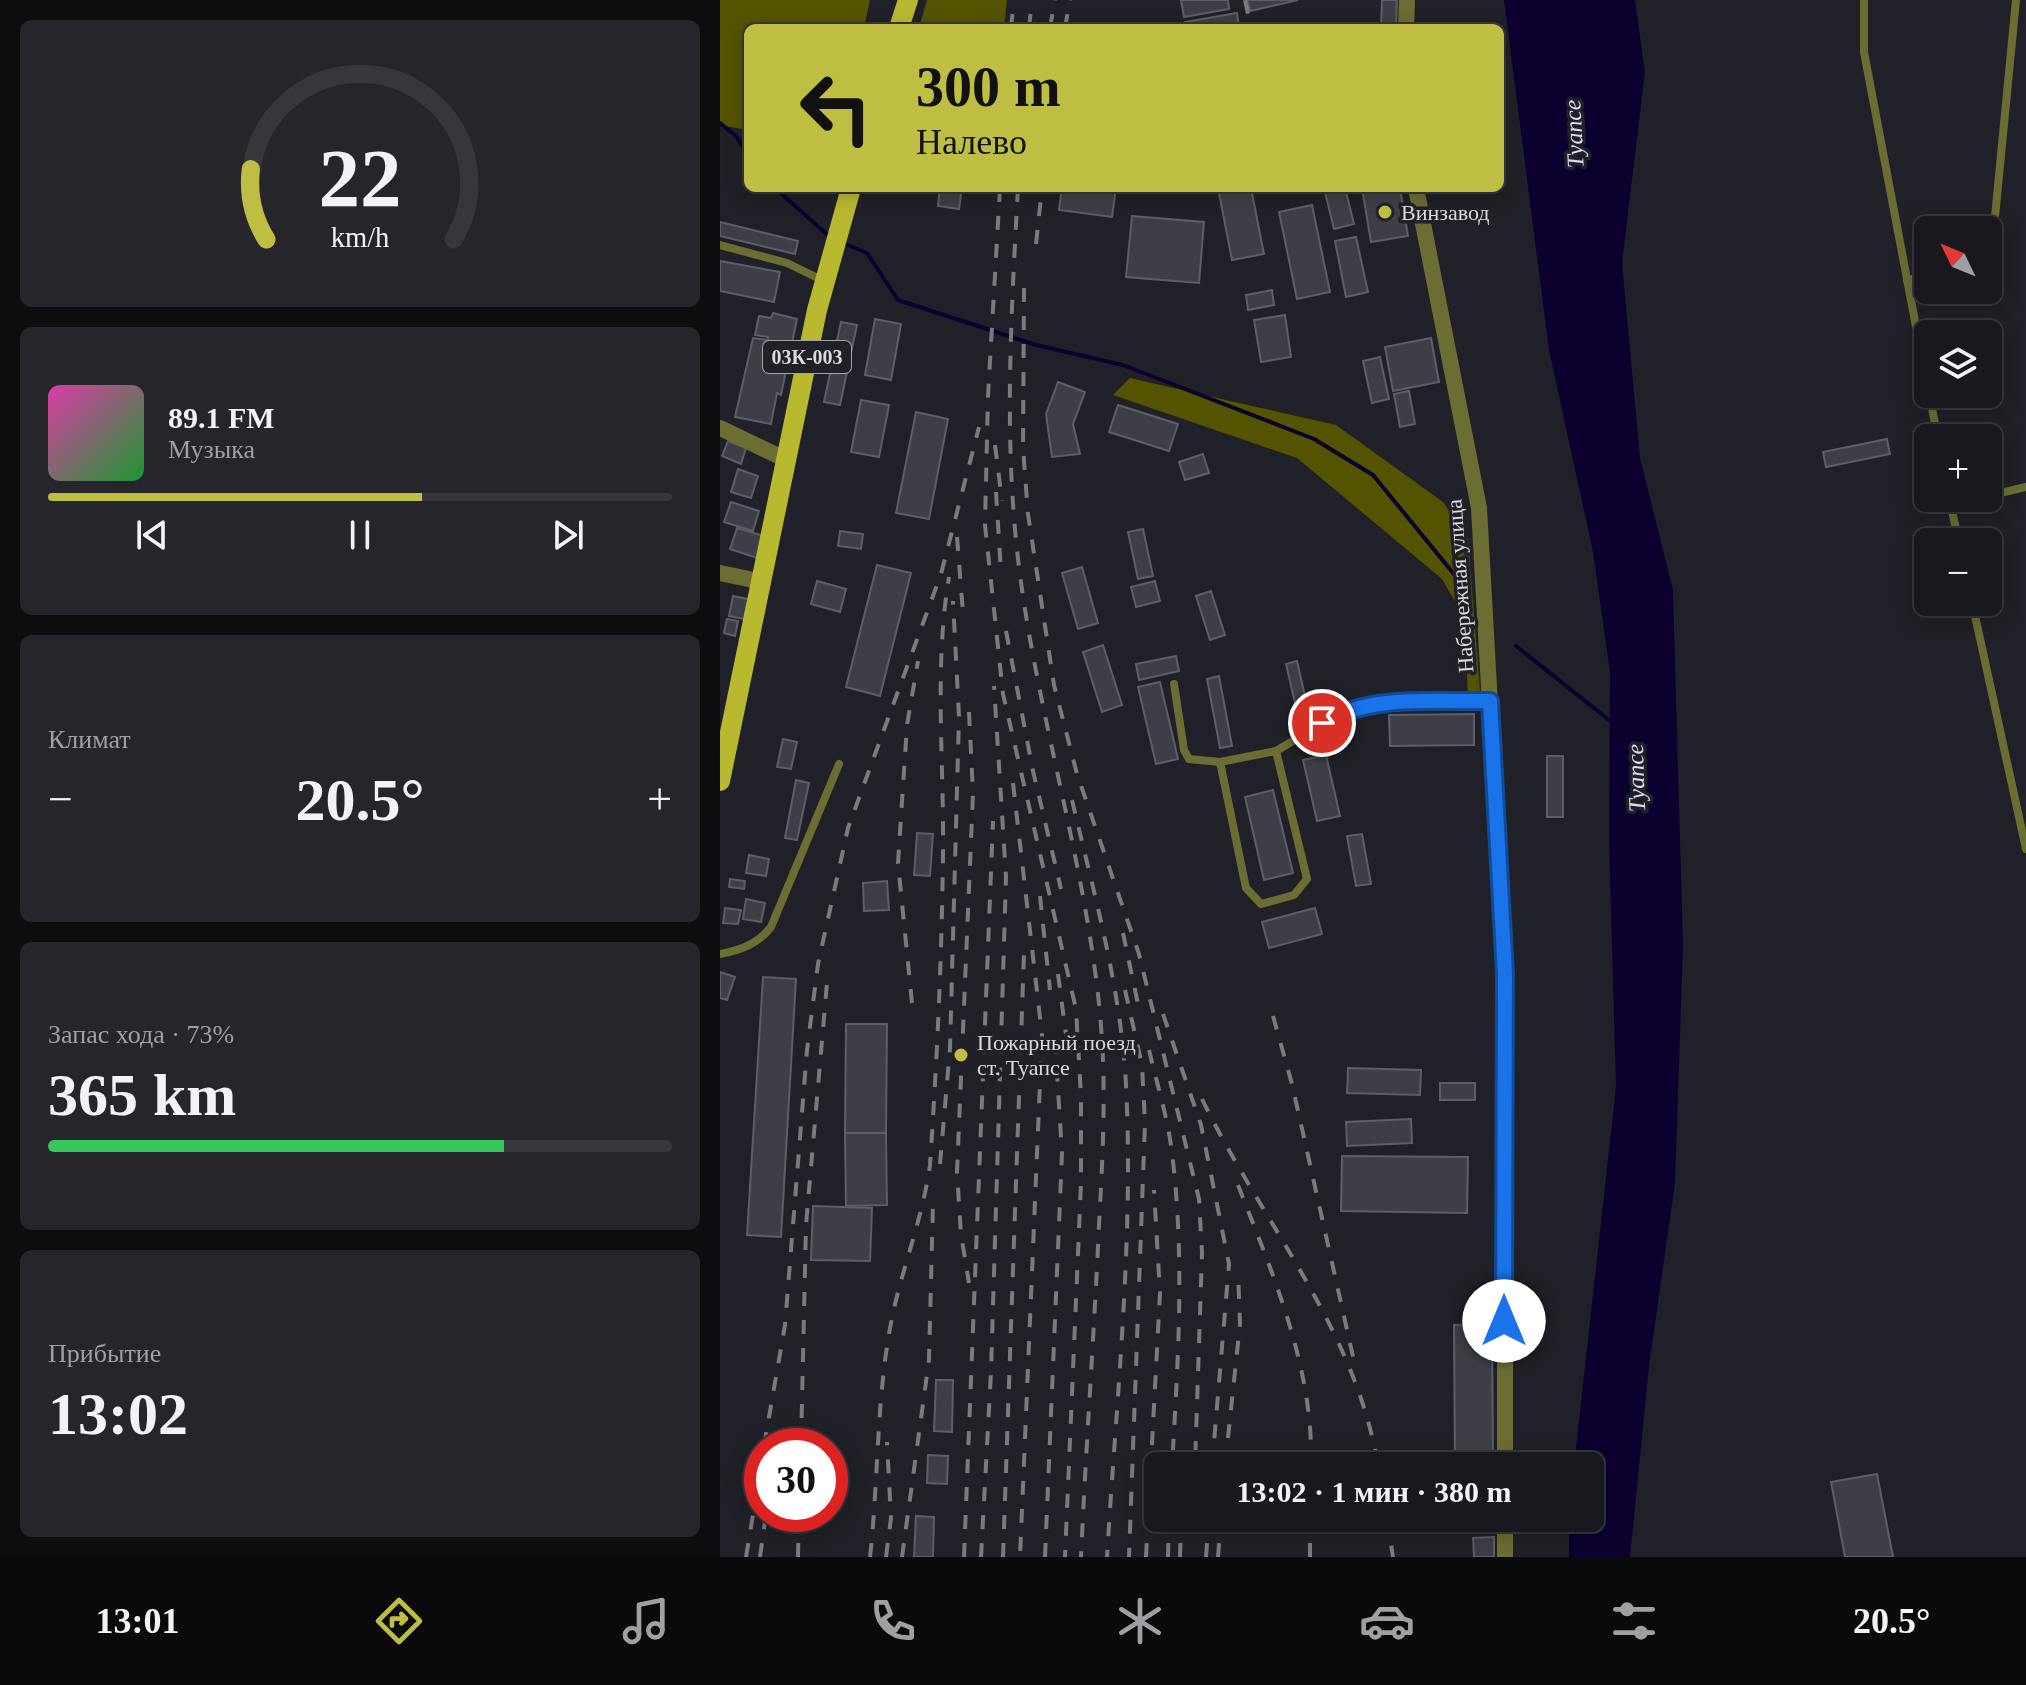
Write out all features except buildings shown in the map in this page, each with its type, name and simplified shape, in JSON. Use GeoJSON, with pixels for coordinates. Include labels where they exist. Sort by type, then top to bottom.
{"type":"FeatureCollection","features":[{"type":"Feature","properties":{"kind":"main road"},"geometry":{"type":"LineString","coordinates":[[900,24],[908,0]]}},
{"type":"Feature","properties":{"kind":"main road","name":"03К-003"},"geometry":{"type":"LineString","coordinates":[[720,781],[825,282],[850,192]]}},
{"type":"Feature","properties":{"kind":"street"},"geometry":{"type":"LineString","coordinates":[[1406,24],[1407,0]]}},
{"type":"Feature","properties":{"kind":"street","name":"Набережная улица"},"geometry":{"type":"LineString","coordinates":[[1417,192],[1479,508],[1505,974],[1505,1452]]}},
{"type":"Feature","properties":{"kind":"street"},"geometry":{"type":"LineString","coordinates":[[720,428],[787,460]]}},
{"type":"Feature","properties":{"kind":"street"},"geometry":{"type":"LineString","coordinates":[[720,573],[763,582]]}},
{"type":"Feature","properties":{"kind":"street"},"geometry":{"type":"LineString","coordinates":[[1505,1532],[1505,1557]]}},
{"type":"Feature","properties":{"kind":"lane"},"geometry":{"type":"LineString","coordinates":[[1864,0],[1864,52],[1914,320]]}},
{"type":"Feature","properties":{"kind":"lane"},"geometry":{"type":"LineString","coordinates":[[1995,216],[2016,0]]}},
{"type":"Feature","properties":{"kind":"lane"},"geometry":{"type":"LineString","coordinates":[[720,245],[787,263],[825,282]]}},
{"type":"Feature","properties":{"kind":"lane"},"geometry":{"type":"LineString","coordinates":[[1907,281],[1914,278]]}},
{"type":"Feature","properties":{"kind":"lane"},"geometry":{"type":"LineString","coordinates":[[2002,493],[2026,487]]}},
{"type":"Feature","properties":{"kind":"lane"},"geometry":{"type":"LineString","coordinates":[[1975,616],[2026,849]]}},
{"type":"Feature","properties":{"kind":"lane"},"geometry":{"type":"LineString","coordinates":[[1174,684],[1184,750],[1189,759],[1220,762],[1276,751],[1345,710],[1382,704],[1490,701]]}},
{"type":"Feature","properties":{"kind":"lane"},"geometry":{"type":"LineString","coordinates":[[1220,762],[1246,888],[1261,904],[1294,895],[1307,879],[1276,751]]}},
{"type":"Feature","properties":{"kind":"lane"},"geometry":{"type":"LineString","coordinates":[[720,954],[740,950],[762,938],[771,927],[839,764]]}},
{"type":"Feature","properties":{"kind":"shaded area"},"geometry":{"type":"Polygon","coordinates":[[[720,0],[870,0],[865,24],[744,24],[744,129],[720,125],[720,0]]]}},
{"type":"Feature","properties":{"kind":"shaded area"},"geometry":{"type":"Polygon","coordinates":[[[927,0],[1007,0],[1004,24],[920,24],[927,0]]]}},
{"type":"Feature","properties":{"kind":"shaded area"},"geometry":{"type":"Polygon","coordinates":[[[1130,378],[1336,425],[1443,502],[1468,539],[1480,691],[1468,695],[1464,617],[1442,579],[1297,458],[1113,395],[1130,378]]]}},
{"type":"Feature","properties":{"kind":"water","name":"Туапсе"},"geometry":{"type":"Polygon","coordinates":[[[1504,0],[1635,0],[1645,72],[1622,263],[1640,458],[1673,590],[1683,946],[1675,1183],[1649,1366],[1630,1557],[1569,1557],[1569,1532],[1604,1532],[1604,1452],[1576,1452],[1616,1087],[1609,839],[1610,672],[1593,552],[1549,350],[1504,0]]]}},
{"type":"Feature","properties":{"kind":"waterway"},"geometry":{"type":"LineString","coordinates":[[720,123],[736,136],[744,149]]}},
{"type":"Feature","properties":{"kind":"waterway"},"geometry":{"type":"LineString","coordinates":[[779,192],[831,238]]}},
{"type":"Feature","properties":{"kind":"waterway"},"geometry":{"type":"LineString","coordinates":[[843,243],[867,253],[898,300],[1036,345],[1123,365],[1314,439],[1373,475],[1458,579]]}},
{"type":"Feature","properties":{"kind":"waterway"},"geometry":{"type":"LineString","coordinates":[[1516,646],[1614,724]]}},
{"type":"Feature","properties":{"kind":"railway"},"geometry":{"type":"LineString","coordinates":[[1011,24],[1014,0]]}},
{"type":"Feature","properties":{"kind":"railway"},"geometry":{"type":"LineString","coordinates":[[1029,24],[1032,0]]}},
{"type":"Feature","properties":{"kind":"railway"},"geometry":{"type":"LineString","coordinates":[[1051,24],[1055,0]]}},
{"type":"Feature","properties":{"kind":"railway"},"geometry":{"type":"LineString","coordinates":[[1066,24],[1070,0]]}},
{"type":"Feature","properties":{"kind":"railway"},"geometry":{"type":"LineString","coordinates":[[1245,0],[1250,24]]}},
{"type":"Feature","properties":{"kind":"railway"},"geometry":{"type":"LineString","coordinates":[[1000,192],[988,396],[985,525],[1003,694],[1076,1009],[1081,1096],[1081,1183],[1065,1557]]}},
{"type":"Feature","properties":{"kind":"railway"},"geometry":{"type":"LineString","coordinates":[[1018,192],[1010,382],[1015,527],[1028,629],[1092,950],[1103,1059],[1102,1170],[1081,1557]]}},
{"type":"Feature","properties":{"kind":"railway"},"geometry":{"type":"LineString","coordinates":[[1036,244],[1042,192]]}},
{"type":"Feature","properties":{"kind":"railway"},"geometry":{"type":"LineString","coordinates":[[1024,288],[1023,448],[1028,514],[1054,685],[1077,774],[1139,954],[1199,1199],[1202,1253],[1195,1452]]}},
{"type":"Feature","properties":{"kind":"railway"},"geometry":{"type":"LineString","coordinates":[[767,1428],[785,1325],[807,1050],[818,964],[848,828],[941,574],[979,427]]}},
{"type":"Feature","properties":{"kind":"railway"},"geometry":{"type":"LineString","coordinates":[[995,445],[1002,501]]}},
{"type":"Feature","properties":{"kind":"railway"},"geometry":{"type":"LineString","coordinates":[[996,492],[1001,572]]}},
{"type":"Feature","properties":{"kind":"railway"},"geometry":{"type":"LineString","coordinates":[[957,537],[963,613]]}},
{"type":"Feature","properties":{"kind":"railway"},"geometry":{"type":"LineString","coordinates":[[870,1557],[888,1343],[897,1294],[923,1203],[930,1165],[942,889],[942,645],[949,577]]}},
{"type":"Feature","properties":{"kind":"railway"},"geometry":{"type":"LineString","coordinates":[[940,1164],[950,1048],[959,716],[953,601]]}},
{"type":"Feature","properties":{"kind":"railway"},"geometry":{"type":"LineString","coordinates":[[1006,631],[1033,771],[1061,889]]}},
{"type":"Feature","properties":{"kind":"railway"},"geometry":{"type":"LineString","coordinates":[[912,1003],[898,863],[907,725],[918,661]]}},
{"type":"Feature","properties":{"kind":"railway"},"geometry":{"type":"LineString","coordinates":[[981,1557],[991,1372],[1006,877],[994,686]]}},
{"type":"Feature","properties":{"kind":"railway"},"geometry":{"type":"LineString","coordinates":[[969,712],[973,793],[957,1172],[961,1234],[969,1283]]}},
{"type":"Feature","properties":{"kind":"railway"},"geometry":{"type":"LineString","coordinates":[[1013,783],[1042,1035],[1020,1557]]}},
{"type":"Feature","properties":{"kind":"railway"},"geometry":{"type":"LineString","coordinates":[[1072,800],[1113,977],[1126,1085],[1126,1261],[1107,1557]]}},
{"type":"Feature","properties":{"kind":"railway"},"geometry":{"type":"LineString","coordinates":[[964,1557],[993,821]]}},
{"type":"Feature","properties":{"kind":"railway"},"geometry":{"type":"LineString","coordinates":[[1040,896],[1050,990]]}},
{"type":"Feature","properties":{"kind":"railway"},"geometry":{"type":"LineString","coordinates":[[1123,933],[1138,1004]]}},
{"type":"Feature","properties":{"kind":"railway"},"geometry":{"type":"LineString","coordinates":[[1003,1557],[1024,953]]}},
{"type":"Feature","properties":{"kind":"railway"},"geometry":{"type":"LineString","coordinates":[[1058,974],[1068,1050]]}},
{"type":"Feature","properties":{"kind":"railway"},"geometry":{"type":"LineString","coordinates":[[801,1428],[806,1225],[827,983]]}},
{"type":"Feature","properties":{"kind":"railway"},"geometry":{"type":"LineString","coordinates":[[1125,990],[1142,1065],[1145,1123],[1129,1557]]}},
{"type":"Feature","properties":{"kind":"railway"},"geometry":{"type":"LineString","coordinates":[[1163,1014],[1201,1125],[1229,1264],[1213,1452]]}},
{"type":"Feature","properties":{"kind":"railway"},"geometry":{"type":"LineString","coordinates":[[1273,1016],[1292,1084],[1354,1361]]}},
{"type":"Feature","properties":{"kind":"railway"},"geometry":{"type":"LineString","coordinates":[[1045,1557],[1062,1153],[1054,1026]]}},
{"type":"Feature","properties":{"kind":"railway"},"geometry":{"type":"LineString","coordinates":[[1149,1050],[1170,1140],[1176,1192],[1179,1310],[1173,1452]]}},
{"type":"Feature","properties":{"kind":"railway"},"geometry":{"type":"LineString","coordinates":[[1202,1099],[1328,1322],[1350,1368],[1367,1416],[1375,1452]]}},
{"type":"Feature","properties":{"kind":"railway"},"geometry":{"type":"LineString","coordinates":[[1238,1185],[1289,1322],[1306,1393],[1311,1452]]}},
{"type":"Feature","properties":{"kind":"railway"},"geometry":{"type":"LineString","coordinates":[[1146,1557],[1160,1293],[1154,1190]]}},
{"type":"Feature","properties":{"kind":"railway"},"geometry":{"type":"LineString","coordinates":[[902,1557],[929,1360],[933,1203]]}},
{"type":"Feature","properties":{"kind":"railway"},"geometry":{"type":"LineString","coordinates":[[1226,1452],[1240,1324],[1238,1271]]}},
{"type":"Feature","properties":{"kind":"railway"},"geometry":{"type":"LineString","coordinates":[[886,1557],[891,1518],[887,1442]]}},
{"type":"Feature","properties":{"kind":"railway"},"geometry":{"type":"LineString","coordinates":[[746,1557],[750,1532]]}},
{"type":"Feature","properties":{"kind":"railway"},"geometry":{"type":"LineString","coordinates":[[760,1557],[763,1532]]}},
{"type":"Feature","properties":{"kind":"railway"},"geometry":{"type":"LineString","coordinates":[[798,1557],[799,1532]]}},
{"type":"Feature","properties":{"kind":"railway"},"geometry":{"type":"LineString","coordinates":[[1168,1557],[1169,1532]]}},
{"type":"Feature","properties":{"kind":"railway"},"geometry":{"type":"LineString","coordinates":[[1180,1557],[1181,1532]]}},
{"type":"Feature","properties":{"kind":"railway"},"geometry":{"type":"LineString","coordinates":[[1206,1557],[1208,1532]]}},
{"type":"Feature","properties":{"kind":"railway"},"geometry":{"type":"LineString","coordinates":[[1218,1557],[1220,1532]]}},
{"type":"Feature","properties":{"kind":"railway"},"geometry":{"type":"LineString","coordinates":[[1310,1532],[1310,1557]]}},
{"type":"Feature","properties":{"kind":"railway"},"geometry":{"type":"LineString","coordinates":[[1389,1532],[1393,1557]]}},
{"type":"Feature","properties":{"kind":"place","name":"Винзавод"},"geometry":{"type":"Point","coordinates":[1385,212]}},
{"type":"Feature","properties":{"kind":"place","name":"Пожарный поезд ст. Туапсе"},"geometry":{"type":"Point","coordinates":[961,1055]}},
{"type":"Feature","properties":{"kind":"route"},"geometry":{"type":"LineString","coordinates":[[1322,723],[1345,710],[1382,704],[1490,701],[1505,974],[1504,1321]]}}]}
